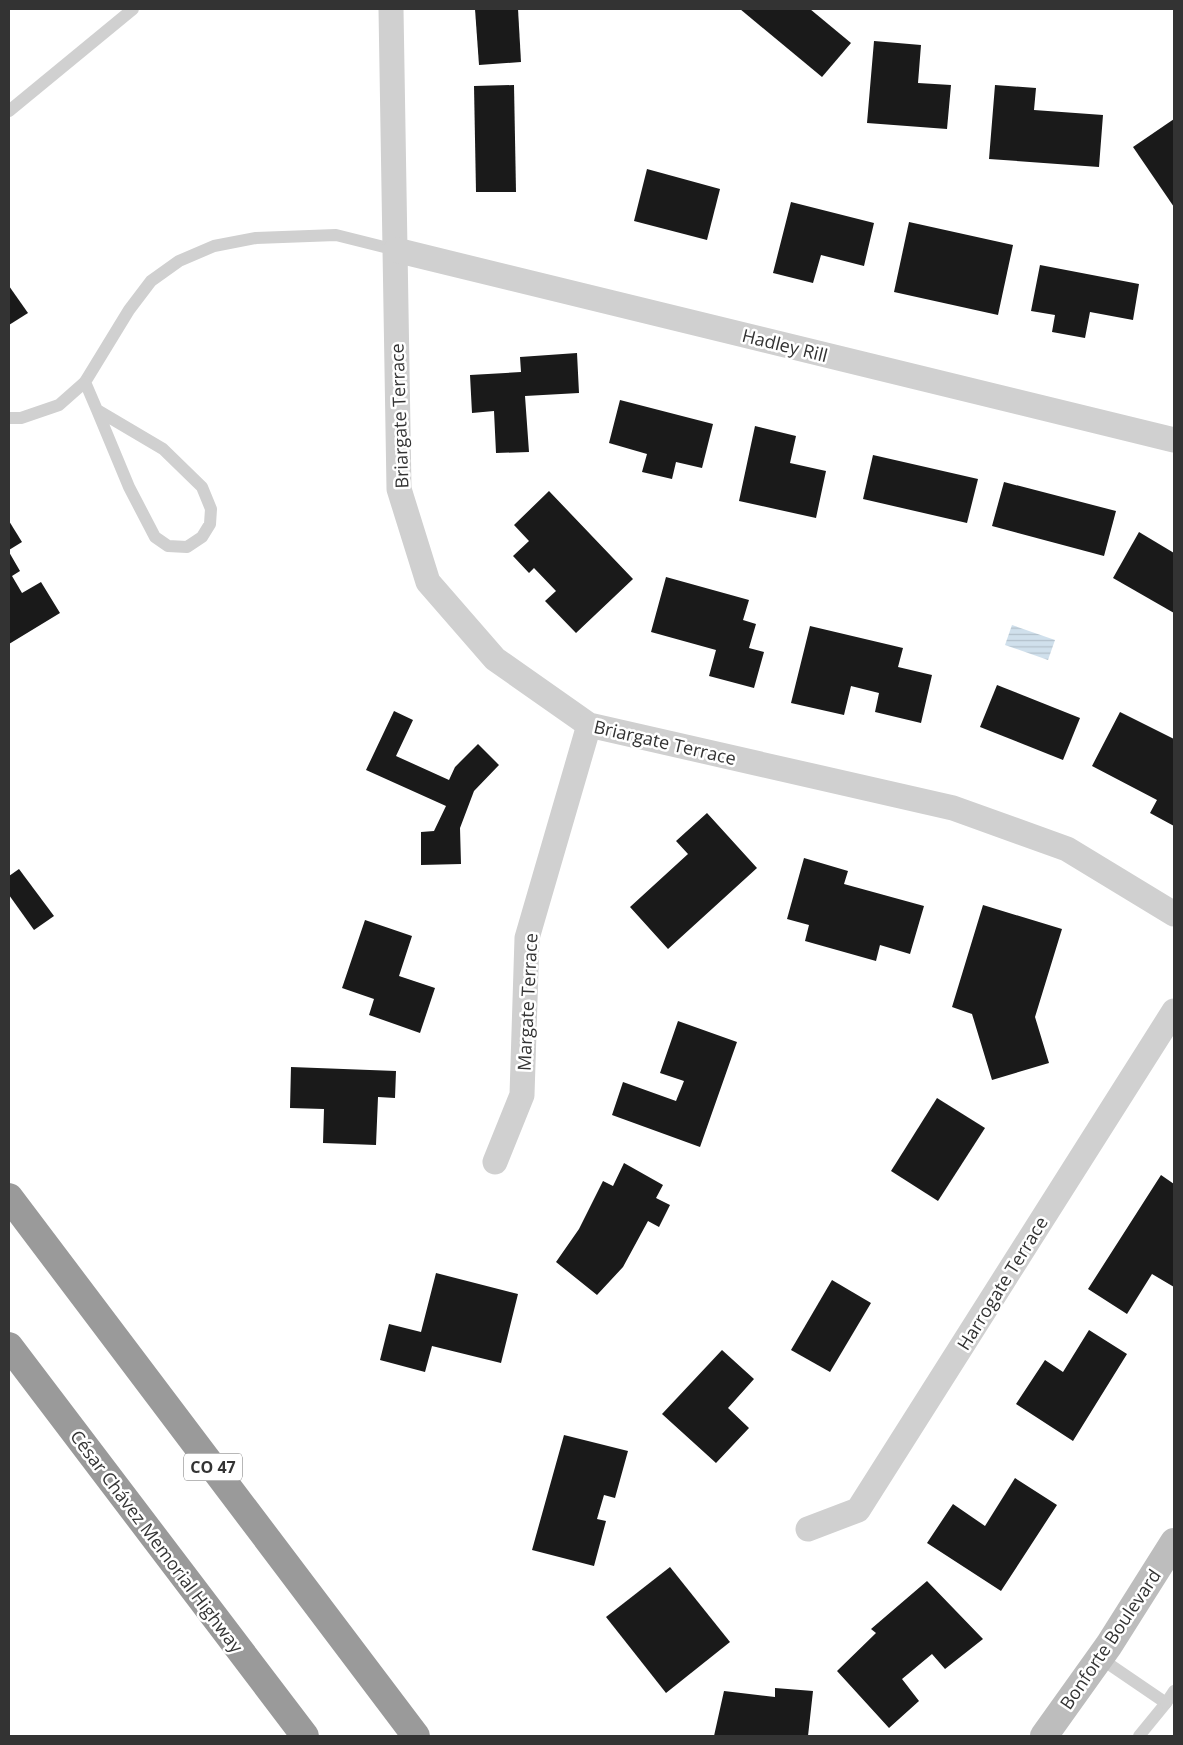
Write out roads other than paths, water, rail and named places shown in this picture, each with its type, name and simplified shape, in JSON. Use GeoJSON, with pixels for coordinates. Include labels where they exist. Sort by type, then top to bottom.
{"type":"FeatureCollection","features":[{"type":"Feature","properties":{"kind":"highway","name":"CO 47"},"geometry":{"type":"LineString","coordinates":[[9,1197],[416,1736]]}},
{"type":"Feature","properties":{"kind":"highway","name":"César Chávez Memorial Highway"},"geometry":{"type":"LineString","coordinates":[[9,1346],[305,1736]]}},
{"type":"Feature","properties":{"kind":"main road","name":"Bonforte Boulevard"},"geometry":{"type":"LineString","coordinates":[[1044,1736],[1100,1658],[1174,1542]]}},
{"type":"Feature","properties":{"kind":"street","name":"Briargate Terrace"},"geometry":{"type":"LineString","coordinates":[[391,9],[399,489],[428,582],[495,659],[589,725],[953,808],[1067,849],[1174,914]]}},
{"type":"Feature","properties":{"kind":"street","name":"Hadley Rill"},"geometry":{"type":"LineString","coordinates":[[396,250],[1174,440]]}},
{"type":"Feature","properties":{"kind":"street","name":"Margate Terrace"},"geometry":{"type":"LineString","coordinates":[[495,1162],[522,1096],[526,938],[589,725]]}},
{"type":"Feature","properties":{"kind":"street","name":"Harrogate Terrace"},"geometry":{"type":"LineString","coordinates":[[808,1529],[858,1510],[1174,1011]]}},
{"type":"Feature","properties":{"kind":"lane"},"geometry":{"type":"LineString","coordinates":[[9,111],[132,9]]}},
{"type":"Feature","properties":{"kind":"lane"},"geometry":{"type":"LineString","coordinates":[[9,418],[21,418],[60,405],[85,382],[129,310],[151,282],[179,261],[214,246],[256,238],[336,235],[396,250]]}},
{"type":"Feature","properties":{"kind":"lane"},"geometry":{"type":"LineString","coordinates":[[85,382],[129,487],[155,537],[168,546],[187,547],[202,536],[210,524],[211,509],[202,487],[162,449],[97,410]]}},
{"type":"Feature","properties":{"kind":"lane"},"geometry":{"type":"LineString","coordinates":[[1100,1658],[1166,1703]]}},
{"type":"Feature","properties":{"kind":"lane"},"geometry":{"type":"LineString","coordinates":[[1139,1736],[1174,1691]]}},
{"type":"Feature","properties":{"kind":"water"},"geometry":{"type":"Polygon","coordinates":[[[1012,625],[1055,640],[1048,660],[1005,645],[1012,625]]]}}]}
